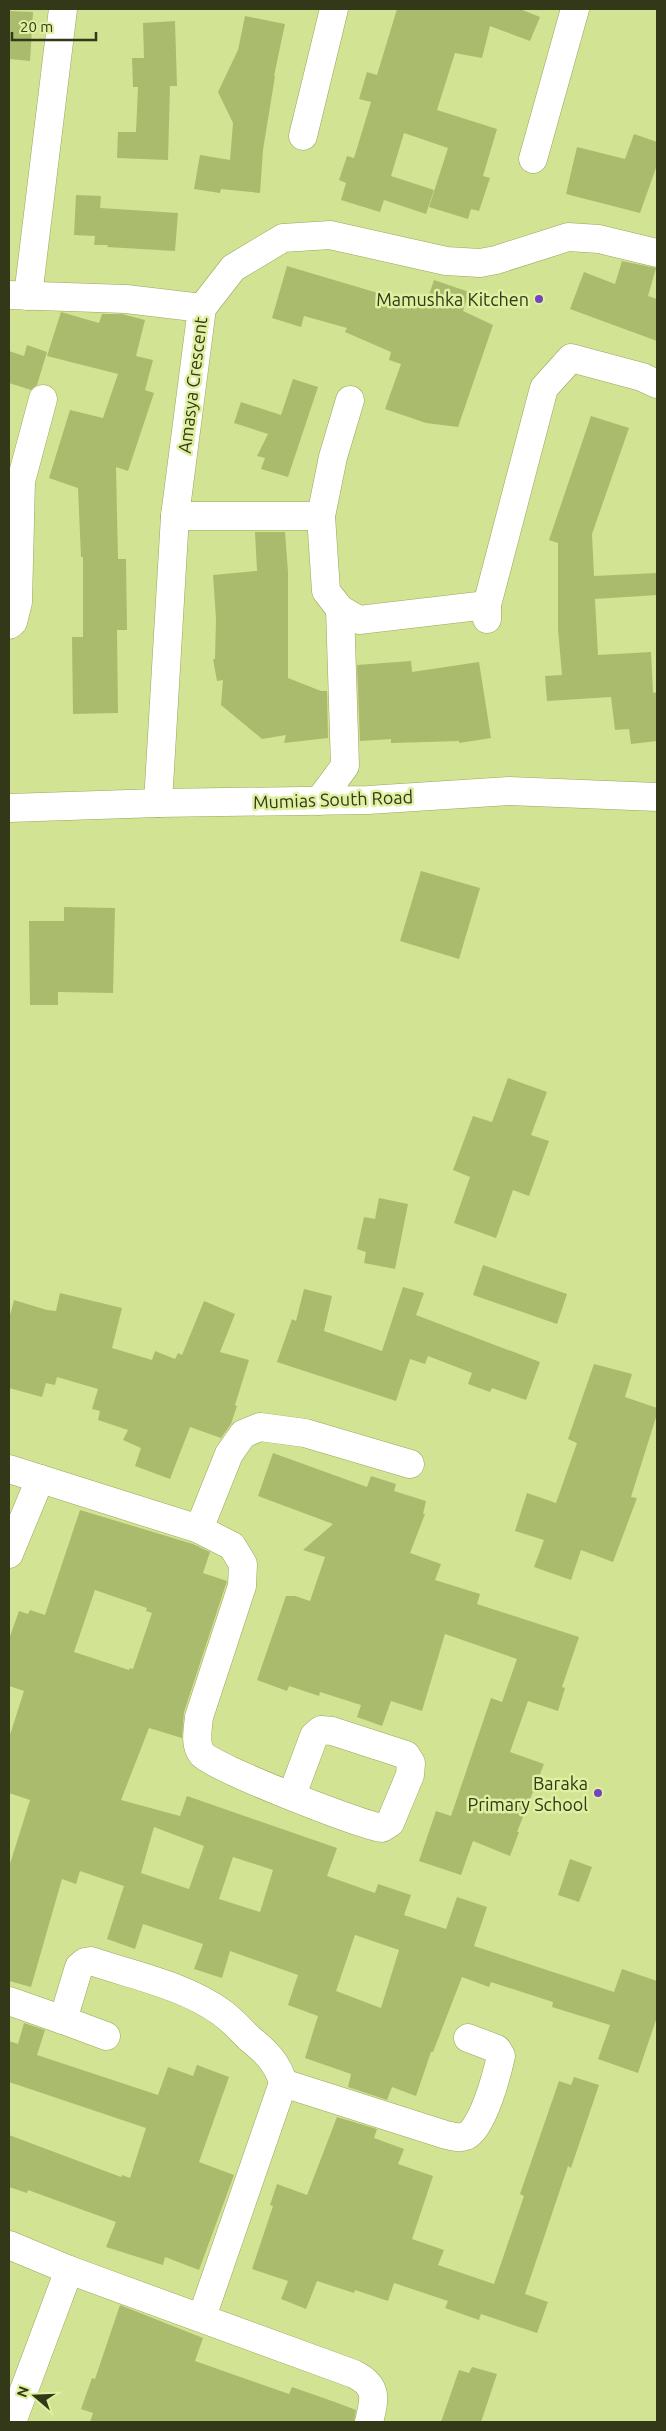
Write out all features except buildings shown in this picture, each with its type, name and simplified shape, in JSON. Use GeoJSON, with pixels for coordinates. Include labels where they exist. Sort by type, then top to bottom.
{"type":"FeatureCollection","features":[{"type":"Feature","properties":{"kind":"street"},"geometry":{"type":"LineString","coordinates":[[63,9],[18,295],[126,299],[202,308]]}},
{"type":"Feature","properties":{"kind":"street"},"geometry":{"type":"LineString","coordinates":[[303,136],[334,9]]}},
{"type":"Feature","properties":{"kind":"street"},"geometry":{"type":"LineString","coordinates":[[533,159],[575,9]]}},
{"type":"Feature","properties":{"kind":"street","name":"Amasya Crescent"},"geometry":{"type":"LineString","coordinates":[[158,803],[175,516],[202,308],[233,268],[283,238],[330,234],[446,261],[480,262],[496,260],[568,237],[599,240],[657,253]]}},
{"type":"Feature","properties":{"kind":"street"},"geometry":{"type":"LineString","coordinates":[[350,400],[333,457],[321,516],[326,591],[340,610],[359,620],[487,612],[544,388],[571,358],[642,377],[657,384]]}},
{"type":"Feature","properties":{"kind":"street"},"geometry":{"type":"LineString","coordinates":[[9,625],[12,622],[18,602],[22,481],[43,399]]}},
{"type":"Feature","properties":{"kind":"street"},"geometry":{"type":"LineString","coordinates":[[175,516],[321,516]]}},
{"type":"Feature","properties":{"kind":"street"},"geometry":{"type":"LineString","coordinates":[[319,801],[345,766],[340,610]]}},
{"type":"Feature","properties":{"kind":"street","name":"Mumias South Road"},"geometry":{"type":"LineString","coordinates":[[9,808],[158,803],[368,800],[509,791],[657,797]]}},
{"type":"Feature","properties":{"kind":"street"},"geometry":{"type":"LineString","coordinates":[[199,1529],[229,1454],[243,1434],[260,1427],[305,1433],[410,1464]]}},
{"type":"Feature","properties":{"kind":"street"},"geometry":{"type":"LineString","coordinates":[[9,1469],[199,1529],[232,1546],[243,1564],[242,1586],[199,1717],[196,1740],[202,1755],[218,1765],[292,1796]]}},
{"type":"Feature","properties":{"kind":"street"},"geometry":{"type":"LineString","coordinates":[[9,1554],[40,1479]]}},
{"type":"Feature","properties":{"kind":"street"},"geometry":{"type":"LineString","coordinates":[[63,2020],[79,1967],[85,1962],[91,1961],[186,1992],[221,2012],[269,2056],[280,2071],[283,2083],[202,2317]]}},
{"type":"Feature","properties":{"kind":"street"},"geometry":{"type":"LineString","coordinates":[[9,2001],[106,2036]]}},
{"type":"Feature","properties":{"kind":"street"},"geometry":{"type":"LineString","coordinates":[[283,2083],[446,2135],[466,2136],[479,2121],[501,2056],[497,2049],[468,2038]]}},
{"type":"Feature","properties":{"kind":"street"},"geometry":{"type":"LineString","coordinates":[[9,2245],[69,2270],[202,2317],[364,2379],[372,2387],[374,2398],[369,2422]]}},
{"type":"Feature","properties":{"kind":"street"},"geometry":{"type":"LineString","coordinates":[[12,2422],[69,2270]]}},
{"type":"Feature","properties":{"kind":"place","name":"Mamushka Kitchen"},"geometry":{"type":"Point","coordinates":[539,299]}},
{"type":"Feature","properties":{"kind":"place","name":"Baraka Primary School"},"geometry":{"type":"Point","coordinates":[598,1793]}}]}
